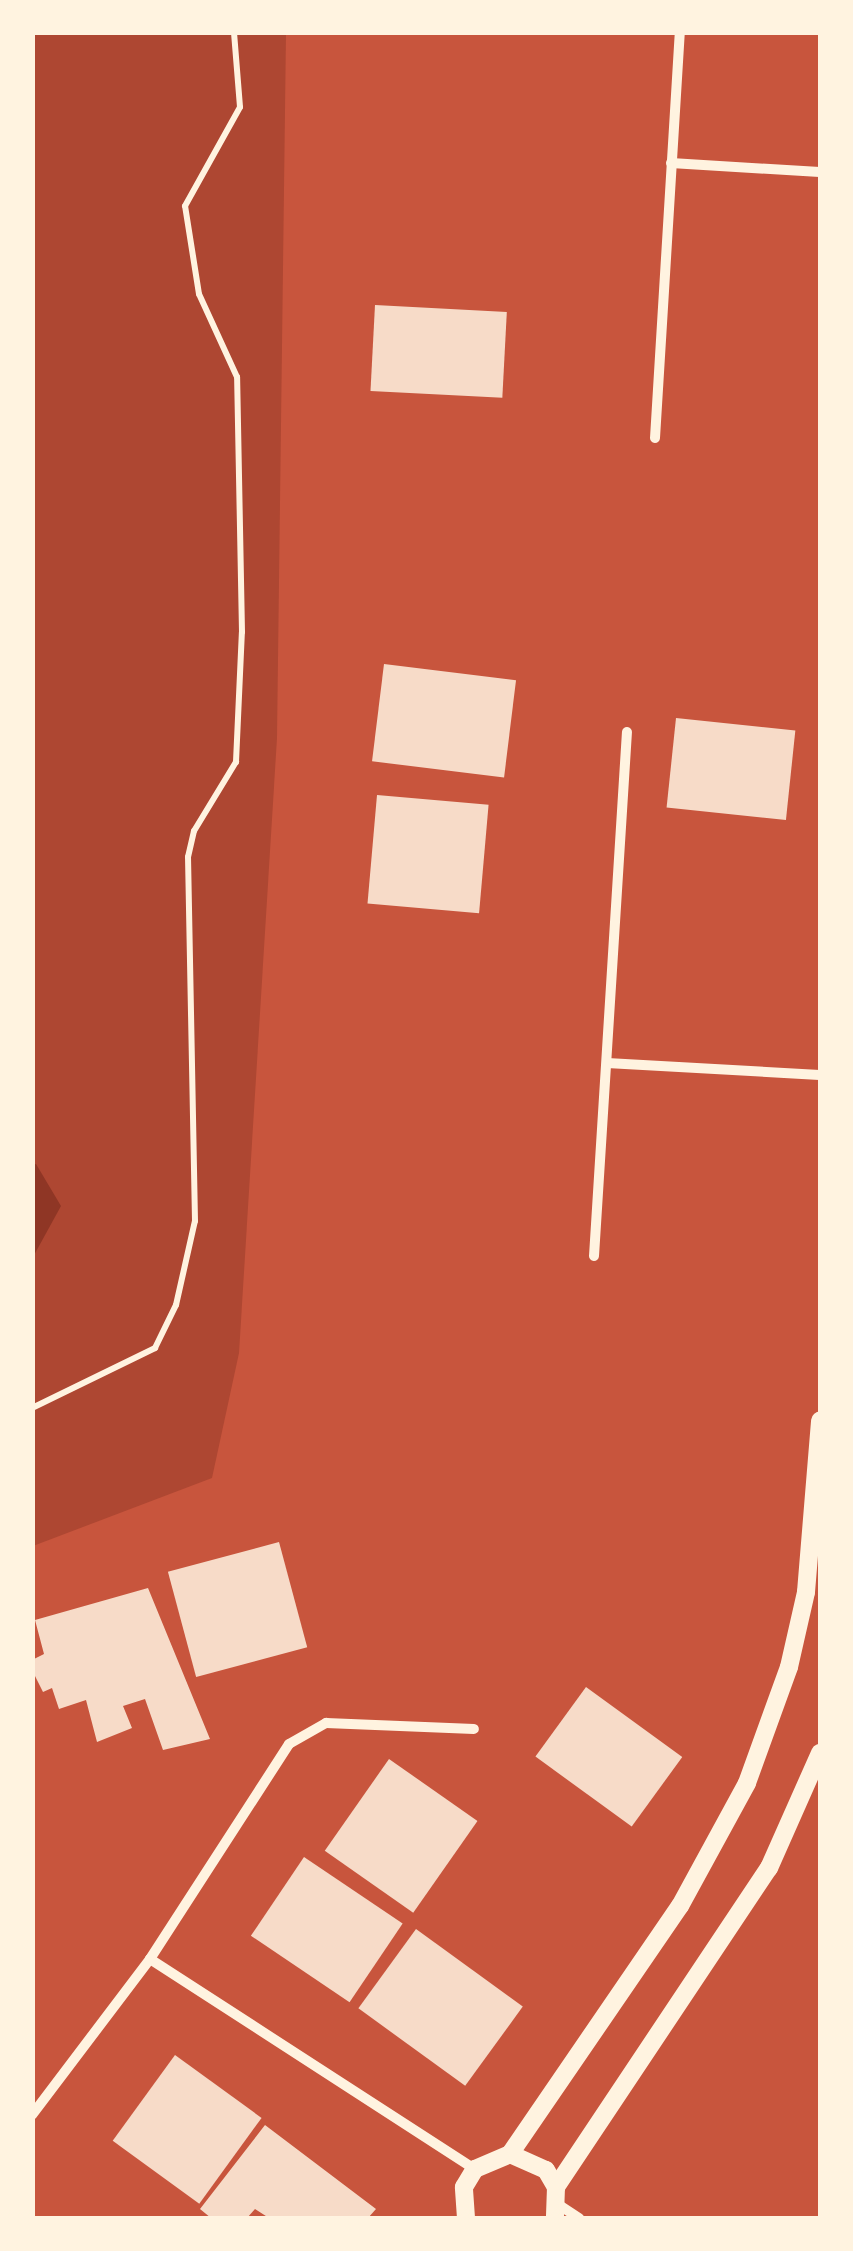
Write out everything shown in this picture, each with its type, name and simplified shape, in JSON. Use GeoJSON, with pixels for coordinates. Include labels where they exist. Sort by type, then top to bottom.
{"type":"FeatureCollection","features":[{"type":"Feature","properties":{"kind":"street"},"geometry":{"type":"LineString","coordinates":[[654,438],[680,32]]}},
{"type":"Feature","properties":{"kind":"street"},"geometry":{"type":"LineString","coordinates":[[670,163],[820,172]]}},
{"type":"Feature","properties":{"kind":"street"},"geometry":{"type":"LineString","coordinates":[[594,1256],[627,732]]}},
{"type":"Feature","properties":{"kind":"street"},"geometry":{"type":"LineString","coordinates":[[606,1064],[820,1075]]}},
{"type":"Feature","properties":{"kind":"street"},"geometry":{"type":"LineString","coordinates":[[466,2218],[464,2186],[474,2169],[510,2154],[680,1906],[748,1783],[790,1666],[806,1592],[820,1421]]}},
{"type":"Feature","properties":{"kind":"street"},"geometry":{"type":"LineString","coordinates":[[32,2114],[150,1959],[278,1759],[304,1732],[356,1721],[474,1730]]}},
{"type":"Feature","properties":{"kind":"street"},"geometry":{"type":"LineString","coordinates":[[557,2204],[769,1868],[820,1753]]}},
{"type":"Feature","properties":{"kind":"street"},"geometry":{"type":"LineString","coordinates":[[150,1959],[474,2169]]}},
{"type":"Feature","properties":{"kind":"street"},"geometry":{"type":"LineString","coordinates":[[510,2154],[546,2170],[557,2204],[579,2218]]}},
{"type":"Feature","properties":{"kind":"path"},"geometry":{"type":"LineString","coordinates":[[32,1408],[155,1348],[176,1305],[196,1221],[188,857],[194,831],[236,762],[242,632],[237,376],[199,294],[186,206],[240,108],[234,32]]}},
{"type":"Feature","properties":{"kind":"shaded area"},"geometry":{"type":"Polygon","coordinates":[[[33,33],[286,33],[277,738],[239,1353],[212,1478],[33,1546],[33,33]]]}},
{"type":"Feature","properties":{"kind":"shaded area"},"geometry":{"type":"Polygon","coordinates":[[[36,1164],[61,1206],[33,1257],[32,1165],[36,1164]]]}},
{"type":"Feature","properties":{"kind":"building"},"geometry":{"type":"Polygon","coordinates":[[[375,305],[507,312],[502,398],[370,391],[375,305]]]}},
{"type":"Feature","properties":{"kind":"building"},"geometry":{"type":"Polygon","coordinates":[[[384,664],[516,680],[504,777],[372,761],[384,664]]]}},
{"type":"Feature","properties":{"kind":"building"},"geometry":{"type":"Polygon","coordinates":[[[676,718],[795,731],[786,820],[667,808],[676,718]]]}},
{"type":"Feature","properties":{"kind":"building"},"geometry":{"type":"Polygon","coordinates":[[[377,795],[489,805],[479,913],[368,904],[377,795]]]}},
{"type":"Feature","properties":{"kind":"building"},"geometry":{"type":"Polygon","coordinates":[[[279,1542],[307,1647],[196,1677],[168,1572],[279,1542]]]}},
{"type":"Feature","properties":{"kind":"building"},"geometry":{"type":"Polygon","coordinates":[[[148,1588],[210,1739],[163,1750],[145,1699],[123,1706],[132,1728],[97,1742],[86,1700],[59,1709],[52,1688],[43,1692],[32,1670],[32,1660],[44,1654],[35,1620],[148,1588]]]}},
{"type":"Feature","properties":{"kind":"building"},"geometry":{"type":"Polygon","coordinates":[[[586,1687],[682,1757],[632,1827],[535,1757],[586,1687]]]}},
{"type":"Feature","properties":{"kind":"building"},"geometry":{"type":"Polygon","coordinates":[[[389,1759],[477,1821],[413,1913],[325,1851],[389,1759]]]}},
{"type":"Feature","properties":{"kind":"building"},"geometry":{"type":"Polygon","coordinates":[[[304,1857],[403,1924],[350,2002],[251,1936],[304,1857]]]}},
{"type":"Feature","properties":{"kind":"building"},"geometry":{"type":"Polygon","coordinates":[[[416,1929],[523,2007],[465,2086],[358,2008],[416,1929]]]}},
{"type":"Feature","properties":{"kind":"building"},"geometry":{"type":"Polygon","coordinates":[[[175,2055],[262,2118],[199,2204],[113,2141],[175,2055]]]}},
{"type":"Feature","properties":{"kind":"building"},"geometry":{"type":"Polygon","coordinates":[[[265,2125],[376,2209],[368,2218],[269,2218],[255,2209],[247,2218],[211,2218],[200,2209],[265,2125]]]}}]}
